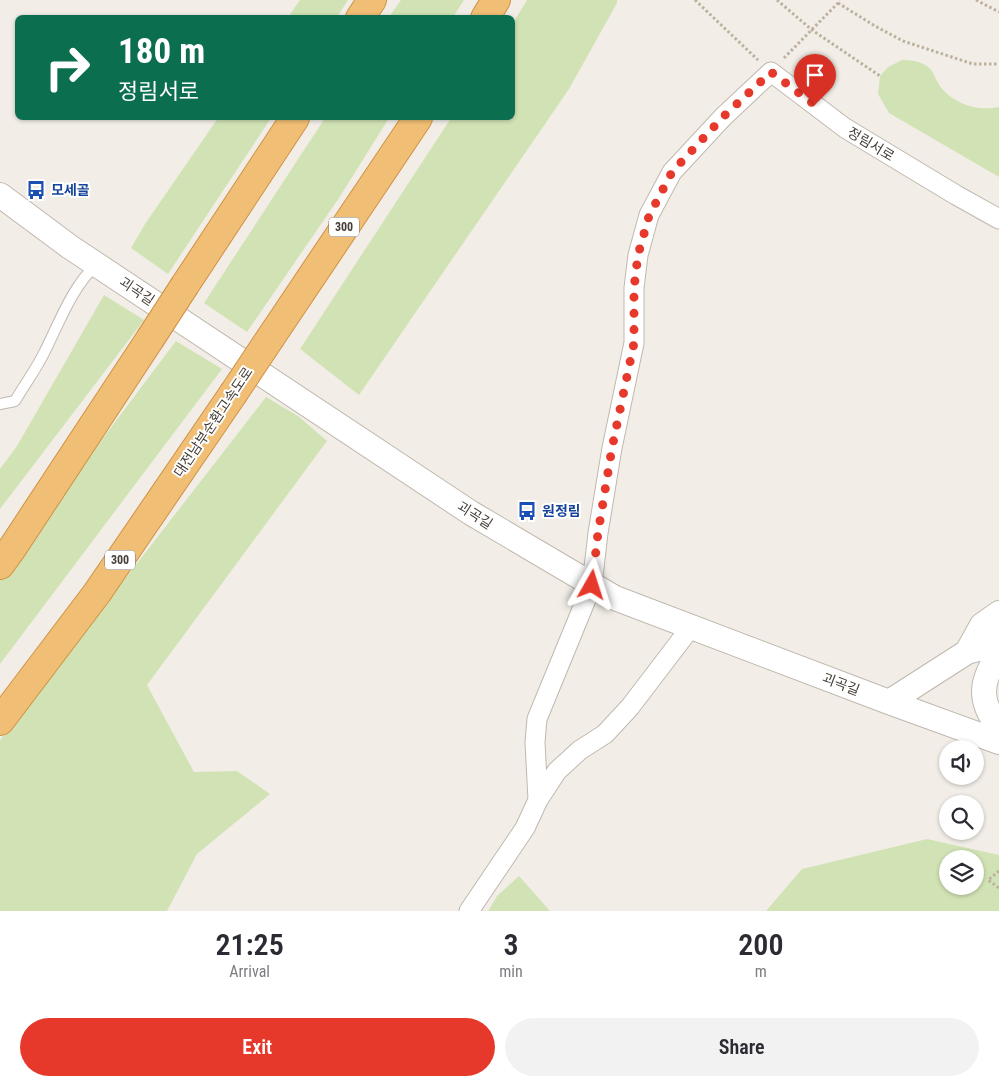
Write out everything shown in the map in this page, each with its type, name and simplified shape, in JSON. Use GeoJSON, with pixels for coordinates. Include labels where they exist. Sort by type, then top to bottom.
{"type":"FeatureCollection","features":[{"type":"Feature","properties":{"kind":"highway"},"geometry":{"type":"LineString","coordinates":[[362,15],[372,0]]}},
{"type":"Feature","properties":{"kind":"highway"},"geometry":{"type":"LineString","coordinates":[[487,15],[496,0]]}},
{"type":"Feature","properties":{"kind":"highway"},"geometry":{"type":"LineString","coordinates":[[0,565],[294,120]]}},
{"type":"Feature","properties":{"kind":"highway","name":"대전남부순환고속도로"},"geometry":{"type":"LineString","coordinates":[[0,721],[98,593],[417,120]]}},
{"type":"Feature","properties":{"kind":"street","name":"정림서로"},"geometry":{"type":"LineString","coordinates":[[771,72],[845,128],[999,219]]}},
{"type":"Feature","properties":{"kind":"street"},"geometry":{"type":"LineString","coordinates":[[538,800],[535,742],[537,719],[592,585],[598,533],[612,448],[634,343],[634,288],[638,255],[649,216],[672,172],[723,117],[771,72]]}},
{"type":"Feature","properties":{"kind":"street","name":"괴곡길"},"geometry":{"type":"LineString","coordinates":[[0,195],[97,264],[471,513],[615,598],[999,742]]}},
{"type":"Feature","properties":{"kind":"street"},"geometry":{"type":"LineString","coordinates":[[967,652],[982,625],[999,613]]}},
{"type":"Feature","properties":{"kind":"street"},"geometry":{"type":"LineString","coordinates":[[469,911],[525,828],[538,800],[557,771],[580,750],[605,734],[630,707],[691,626]]}},
{"type":"Feature","properties":{"kind":"street"},"geometry":{"type":"LineString","coordinates":[[889,702],[967,652],[989,646],[999,640]]}},
{"type":"Feature","properties":{"kind":"street"},"geometry":{"type":"LineString","coordinates":[[999,653],[990,667],[983,689],[988,714],[999,728]]}},
{"type":"Feature","properties":{"kind":"lane"},"geometry":{"type":"LineString","coordinates":[[0,404],[15,401],[44,353],[71,298],[97,264]]}},
{"type":"Feature","properties":{"kind":"path"},"geometry":{"type":"LineString","coordinates":[[695,0],[771,72],[839,2],[875,26],[903,41],[973,64],[999,64]]}},
{"type":"Feature","properties":{"kind":"path"},"geometry":{"type":"LineString","coordinates":[[777,0],[812,30],[880,76]]}},
{"type":"Feature","properties":{"kind":"path"},"geometry":{"type":"LineString","coordinates":[[976,0],[999,12]]}},
{"type":"Feature","properties":{"kind":"path"},"geometry":{"type":"LineString","coordinates":[[999,871],[988,880],[999,888]]}},
{"type":"Feature","properties":{"kind":"green space"},"geometry":{"type":"Polygon","coordinates":[[[300,0],[348,0],[338,15],[289,15],[300,0]]]}},
{"type":"Feature","properties":{"kind":"green space"},"geometry":{"type":"Polygon","coordinates":[[[401,0],[464,0],[454,15],[390,15],[401,0]]]}},
{"type":"Feature","properties":{"kind":"green space"},"geometry":{"type":"Polygon","coordinates":[[[527,0],[617,0],[569,89],[359,395],[300,349],[450,120],[515,120],[515,20],[527,0]]]}},
{"type":"Feature","properties":{"kind":"green space"},"geometry":{"type":"Polygon","coordinates":[[[902,60],[916,61],[930,68],[943,90],[957,101],[973,107],[999,107],[999,177],[889,113],[878,94],[880,76],[888,67],[902,60]]]}},
{"type":"Feature","properties":{"kind":"green space"},"geometry":{"type":"Polygon","coordinates":[[[217,120],[270,120],[168,274],[131,248],[145,224],[217,120]]]}},
{"type":"Feature","properties":{"kind":"green space"},"geometry":{"type":"Polygon","coordinates":[[[324,120],[388,120],[339,198],[247,332],[204,303],[324,120]]]}},
{"type":"Feature","properties":{"kind":"green space"},"geometry":{"type":"Polygon","coordinates":[[[104,295],[144,320],[0,509],[0,469],[17,446],[104,295]]]}},
{"type":"Feature","properties":{"kind":"green space"},"geometry":{"type":"Polygon","coordinates":[[[176,341],[222,369],[0,664],[0,575],[176,341]]]}},
{"type":"Feature","properties":{"kind":"green space"},"geometry":{"type":"Polygon","coordinates":[[[266,397],[298,416],[327,441],[147,685],[194,772],[237,771],[270,794],[197,854],[167,911],[0,911],[0,740],[266,397]]]}},
{"type":"Feature","properties":{"kind":"green space"},"geometry":{"type":"Polygon","coordinates":[[[927,839],[976,850],[939,850],[939,895],[984,895],[984,852],[999,855],[999,911],[766,911],[802,869],[927,839]]]}},
{"type":"Feature","properties":{"kind":"green space"},"geometry":{"type":"Polygon","coordinates":[[[519,876],[550,911],[488,911],[497,896],[519,876]]]}},
{"type":"Feature","properties":{"kind":"place","name":"모세골"},"geometry":{"type":"Point","coordinates":[36,190]}},
{"type":"Feature","properties":{"kind":"place","name":"원정림"},"geometry":{"type":"Point","coordinates":[527,511]}},
{"type":"Feature","properties":{"kind":"route"},"geometry":{"type":"LineString","coordinates":[[592,585],[598,533],[612,448],[634,343],[634,288],[638,255],[649,216],[672,172],[723,117],[771,72],[815,105]]}}]}
